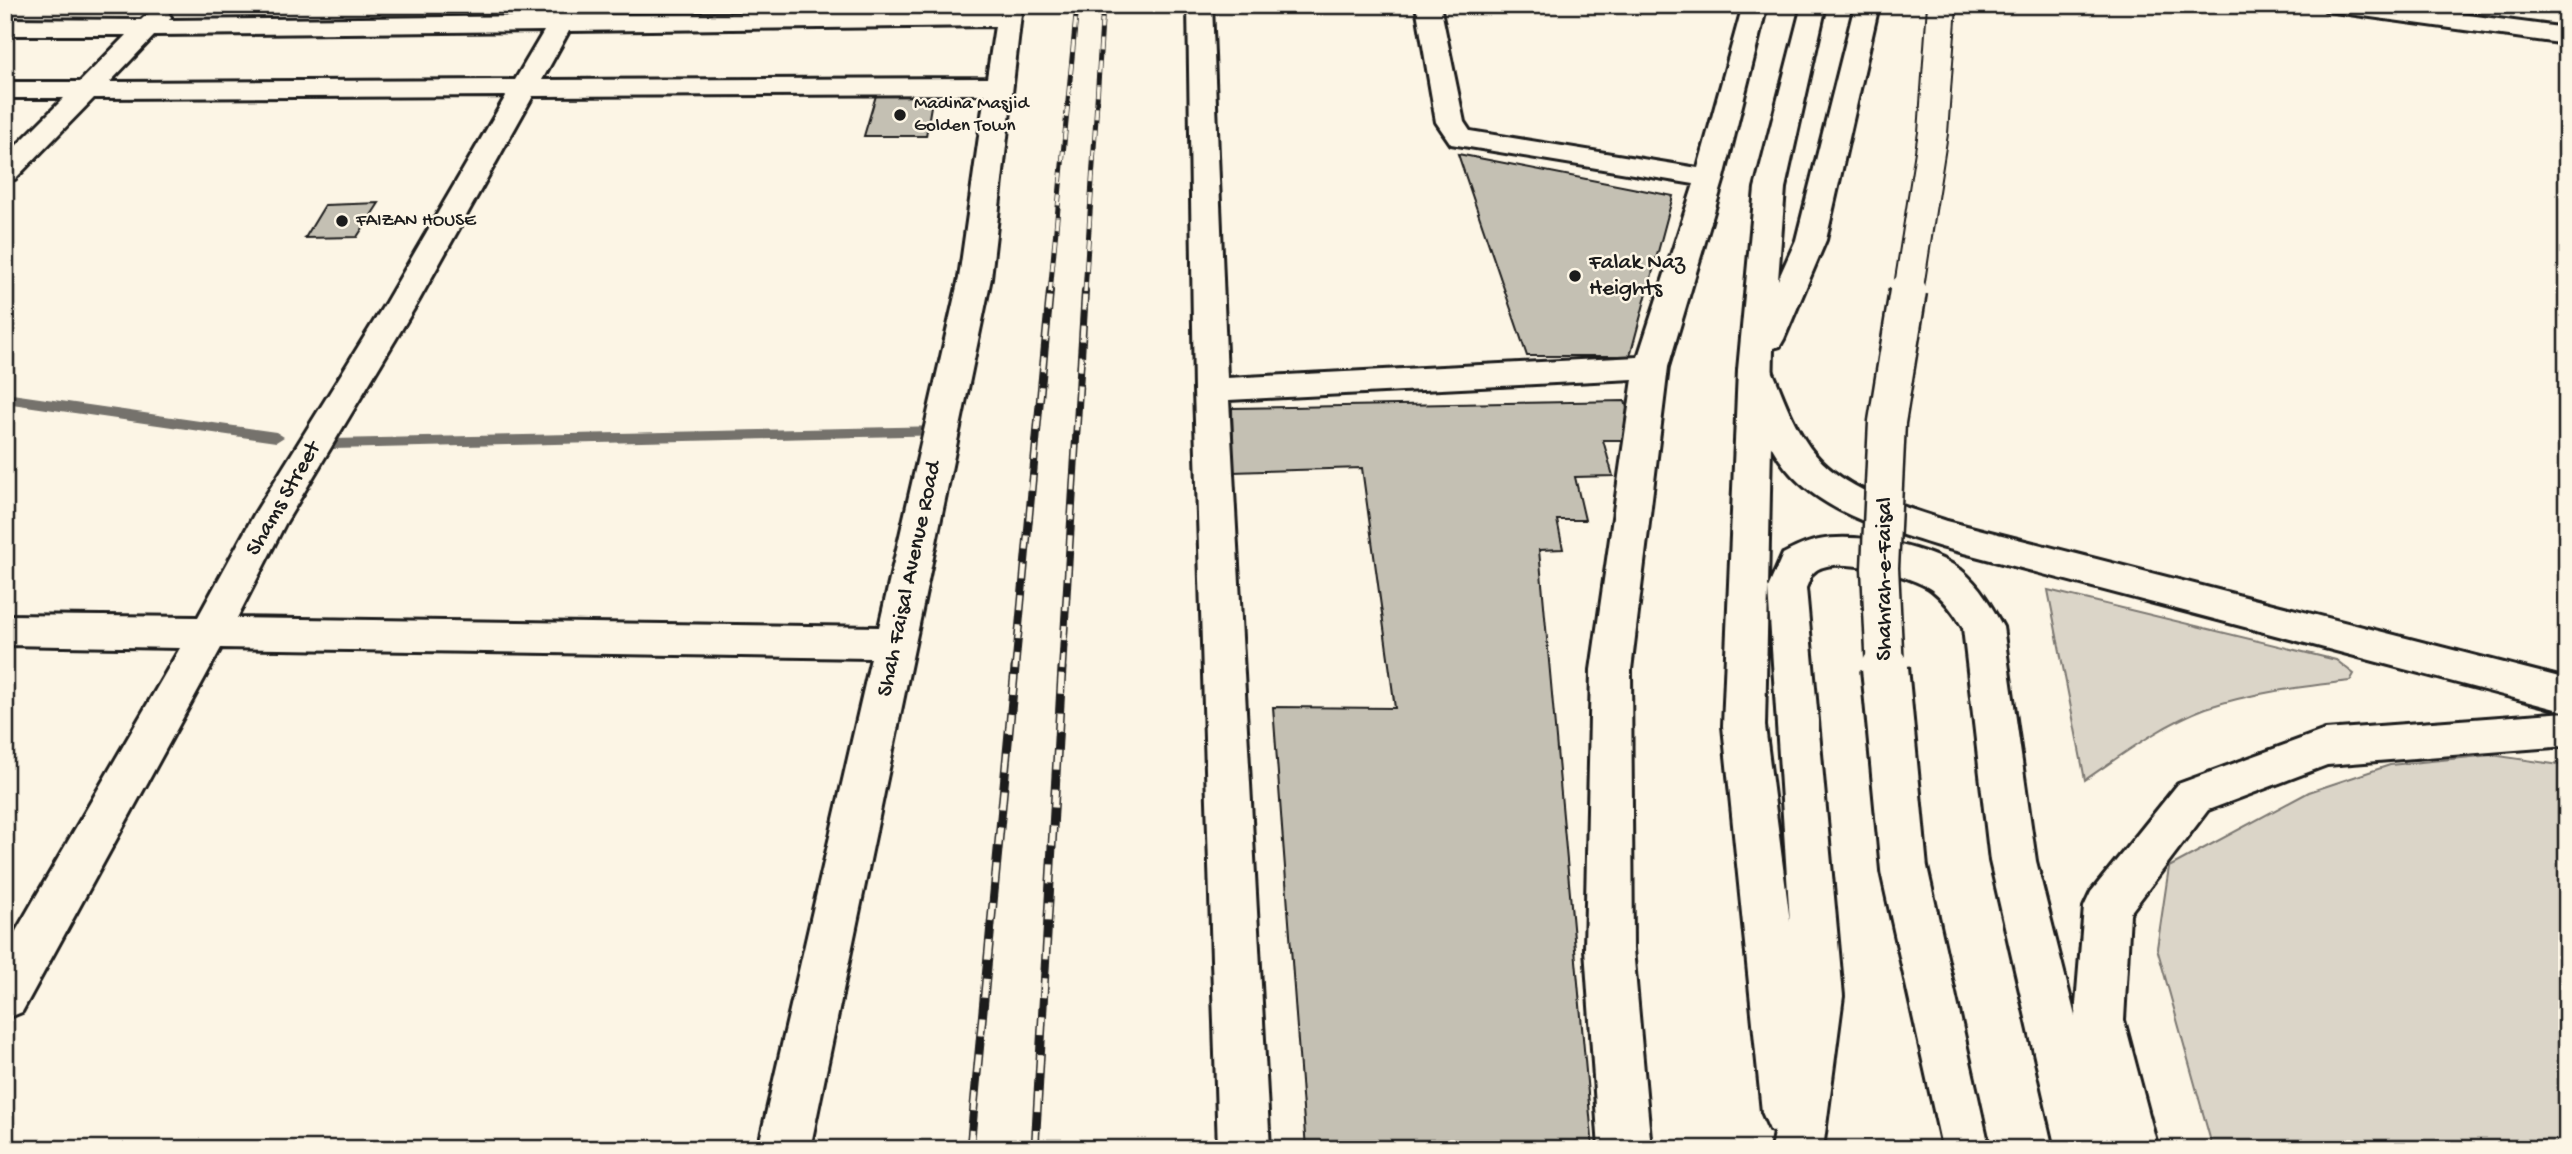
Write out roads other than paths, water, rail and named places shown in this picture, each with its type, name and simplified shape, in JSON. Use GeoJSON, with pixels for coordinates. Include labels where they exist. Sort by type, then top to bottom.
{"type":"FeatureCollection","features":[{"type":"Feature","properties":{"kind":"main road"},"geometry":{"type":"LineString","coordinates":[[9,165],[170,5]]}},
{"type":"Feature","properties":{"kind":"main road"},"geometry":{"type":"LineString","coordinates":[[1200,5],[1211,390],[1244,1149]]}},
{"type":"Feature","properties":{"kind":"main road"},"geometry":{"type":"LineString","coordinates":[[1428,5],[1450,122],[1461,138],[1710,178]]}},
{"type":"Feature","properties":{"kind":"main road"},"geometry":{"type":"LineString","coordinates":[[1625,1149],[1609,950],[1612,670],[1651,367],[1710,178],[1755,5]]}},
{"type":"Feature","properties":{"kind":"main road"},"geometry":{"type":"LineString","coordinates":[[1795,1149],[1744,726],[1755,370],[1770,188],[1814,5]]}},
{"type":"Feature","properties":{"kind":"main road"},"geometry":{"type":"LineString","coordinates":[[1867,5],[1811,240],[1755,370],[1798,459],[1828,488],[1860,504],[1941,533],[2567,696]]}},
{"type":"Feature","properties":{"kind":"main road"},"geometry":{"type":"LineString","coordinates":[[1855,54],[1879,5]]}},
{"type":"Feature","properties":{"kind":"main road","name":"Shahrah-e-Faisal"},"geometry":{"type":"LineString","coordinates":[[1942,5],[1934,133],[1887,422],[1880,569],[1886,691],[1904,869],[1966,1149]]}},
{"type":"Feature","properties":{"kind":"main road"},"geometry":{"type":"LineString","coordinates":[[2334,5],[2567,35]]}},
{"type":"Feature","properties":{"kind":"main road"},"geometry":{"type":"LineString","coordinates":[[2387,5],[2567,35]]}},
{"type":"Feature","properties":{"kind":"main road"},"geometry":{"type":"LineString","coordinates":[[5,27],[148,28],[566,14],[1009,12]]}},
{"type":"Feature","properties":{"kind":"main road","name":"Shah Faisal Avenue Road"},"geometry":{"type":"LineString","coordinates":[[784,1149],[975,278],[1009,12]]}},
{"type":"Feature","properties":{"kind":"main road","name":"Shams Street"},"geometry":{"type":"LineString","coordinates":[[5,996],[210,632],[268,522],[402,302],[566,14]]}},
{"type":"Feature","properties":{"kind":"main road"},"geometry":{"type":"LineString","coordinates":[[5,90],[1000,86]]}},
{"type":"Feature","properties":{"kind":"main road"},"geometry":{"type":"LineString","coordinates":[[1211,390],[1651,367]]}},
{"type":"Feature","properties":{"kind":"main road"},"geometry":{"type":"LineString","coordinates":[[1795,1149],[1819,996],[1787,588],[1797,564],[1819,552],[1853,552],[1919,565],[1945,578],[1975,613],[1983,627],[2013,862],[2081,1149]]}},
{"type":"Feature","properties":{"kind":"main road"},"geometry":{"type":"LineString","coordinates":[[5,630],[896,643]]}},
{"type":"Feature","properties":{"kind":"main road"},"geometry":{"type":"LineString","coordinates":[[2132,1149],[2099,1020],[2107,907],[2193,797],[2325,748],[2567,729]]}},
{"type":"Feature","properties":{"kind":"waterway"},"geometry":{"type":"LineString","coordinates":[[5,398],[276,437]]}},
{"type":"Feature","properties":{"kind":"waterway"},"geometry":{"type":"LineString","coordinates":[[333,444],[942,431]]}},
{"type":"Feature","properties":{"kind":"railway"},"geometry":{"type":"LineString","coordinates":[[1050,293],[1077,5]]}},
{"type":"Feature","properties":{"kind":"railway"},"geometry":{"type":"LineString","coordinates":[[1085,293],[1103,5]]}},
{"type":"Feature","properties":{"kind":"railway"},"geometry":{"type":"LineString","coordinates":[[1015,670],[1050,291]]}},
{"type":"Feature","properties":{"kind":"railway"},"geometry":{"type":"LineString","coordinates":[[1062,670],[1085,291]]}},
{"type":"Feature","properties":{"kind":"railway"},"geometry":{"type":"LineString","coordinates":[[970,1149],[1015,668]]}},
{"type":"Feature","properties":{"kind":"railway"},"geometry":{"type":"LineString","coordinates":[[1035,1149],[1062,668]]}},
{"type":"Feature","properties":{"kind":"place","name":"Madina Masjid Golden Town"},"geometry":{"type":"Point","coordinates":[900,115]}},
{"type":"Feature","properties":{"kind":"place","name":"FAIZAN HOUSE"},"geometry":{"type":"Point","coordinates":[342,221]}},
{"type":"Feature","properties":{"kind":"place","name":"Falak Naz Heights"},"geometry":{"type":"Point","coordinates":[1575,276]}}]}
